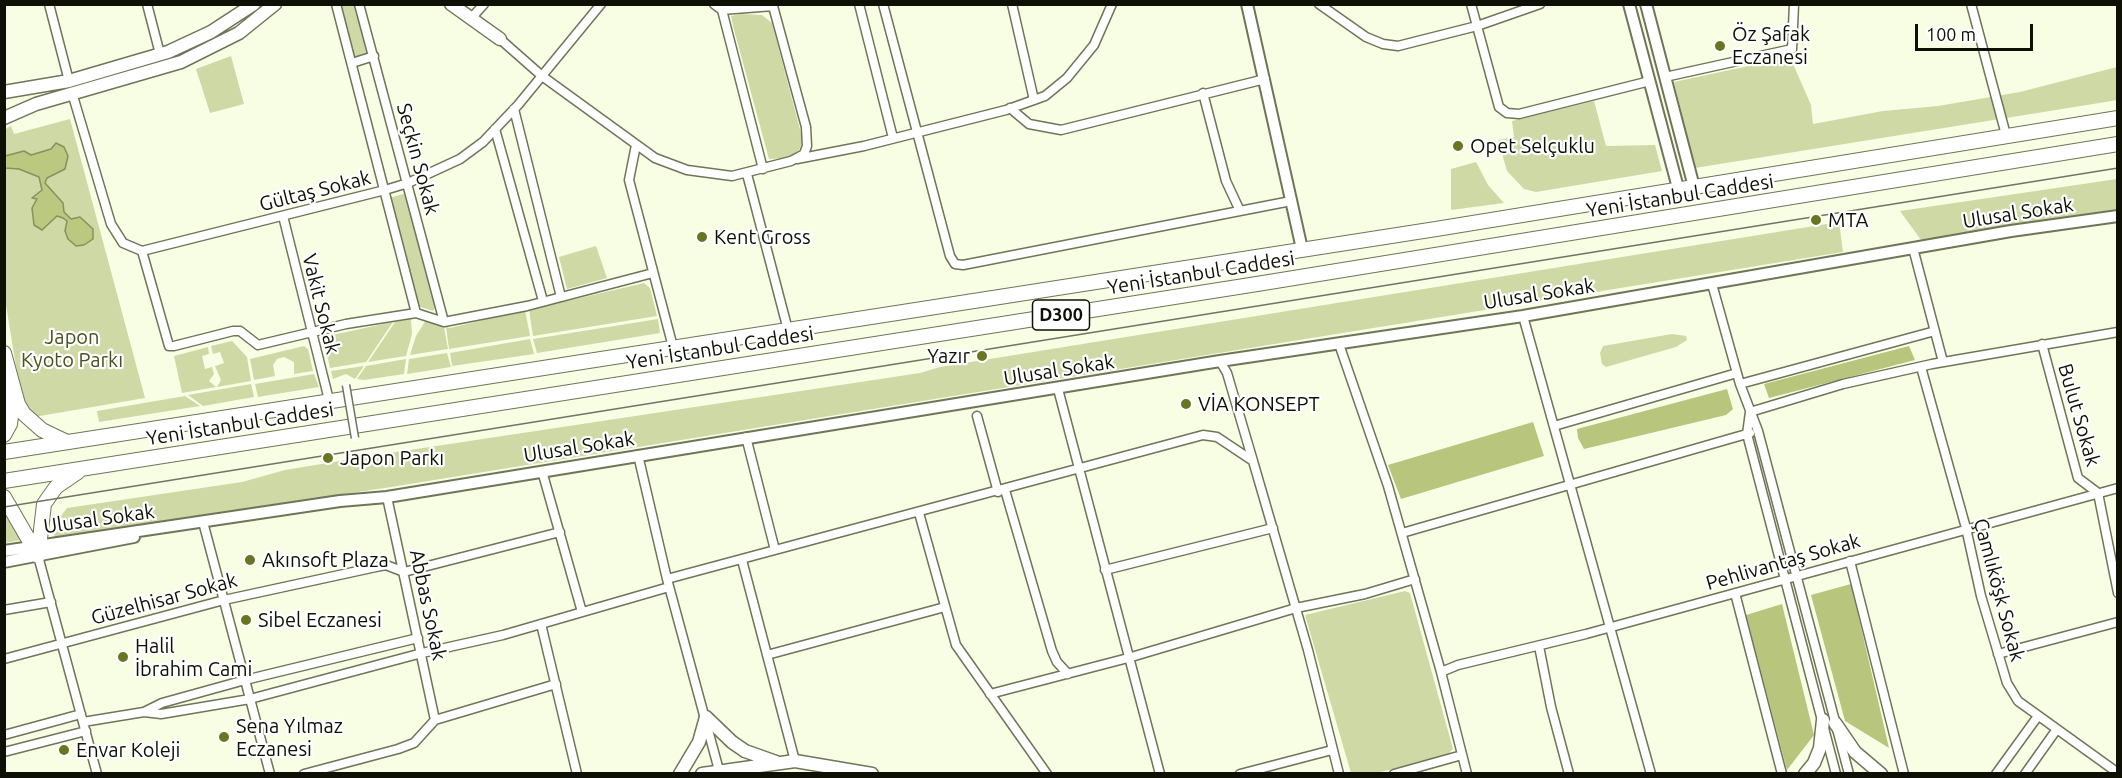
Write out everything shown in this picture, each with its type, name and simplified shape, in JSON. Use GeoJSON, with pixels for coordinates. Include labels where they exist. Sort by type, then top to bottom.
{"type":"FeatureCollection","features":[{"type":"Feature","properties":{"kind":"highway","name":"Yeni İstanbul Caddesi"},"geometry":{"type":"LineString","coordinates":[[4,452],[1302,249],[2118,118]]}},
{"type":"Feature","properties":{"kind":"highway","name":"Yeni İstanbul Caddesi"},"geometry":{"type":"LineString","coordinates":[[4,481],[1257,284],[2118,144]]}},
{"type":"Feature","properties":{"kind":"highway"},"geometry":{"type":"LineString","coordinates":[[4,353],[18,404],[24,414],[42,430],[67,442]]}},
{"type":"Feature","properties":{"kind":"highway"},"geometry":{"type":"LineString","coordinates":[[4,375],[11,416],[4,435]]}},
{"type":"Feature","properties":{"kind":"highway"},"geometry":{"type":"LineString","coordinates":[[37,549],[42,513],[47,500],[62,482],[85,468]]}},
{"type":"Feature","properties":{"kind":"highway"},"geometry":{"type":"LineString","coordinates":[[4,497],[37,549]]}},
{"type":"Feature","properties":{"kind":"main road"},"geometry":{"type":"LineString","coordinates":[[4,92],[69,81],[160,54],[211,32],[254,4]]}},
{"type":"Feature","properties":{"kind":"main road"},"geometry":{"type":"LineString","coordinates":[[4,118],[36,105],[73,96],[181,62],[239,33],[275,4]]}},
{"type":"Feature","properties":{"kind":"main road"},"geometry":{"type":"LineString","coordinates":[[451,4],[500,39]]}},
{"type":"Feature","properties":{"kind":"main road"},"geometry":{"type":"LineString","coordinates":[[466,4],[480,9],[500,39]]}},
{"type":"Feature","properties":{"kind":"main road"},"geometry":{"type":"LineString","coordinates":[[680,774],[699,742],[706,717],[738,746],[779,763]]}},
{"type":"Feature","properties":{"kind":"main road"},"geometry":{"type":"LineString","coordinates":[[1805,774],[1814,763],[1829,721]]}},
{"type":"Feature","properties":{"kind":"main road"},"geometry":{"type":"LineString","coordinates":[[1829,721],[1855,752],[1881,774]]}},
{"type":"Feature","properties":{"kind":"main road"},"geometry":{"type":"LineString","coordinates":[[702,774],[795,761],[872,774]]}},
{"type":"Feature","properties":{"kind":"street"},"geometry":{"type":"LineString","coordinates":[[49,4],[69,81]]}},
{"type":"Feature","properties":{"kind":"street"},"geometry":{"type":"LineString","coordinates":[[147,4],[160,54]]}},
{"type":"Feature","properties":{"kind":"street","name":"Seçkin Sokak"},"geometry":{"type":"LineString","coordinates":[[336,4],[416,312]]}},
{"type":"Feature","properties":{"kind":"street","name":"Seçkin Sokak"},"geometry":{"type":"LineString","coordinates":[[359,4],[444,322]]}},
{"type":"Feature","properties":{"kind":"street","name":"Gültaş Sokak"},"geometry":{"type":"LineString","coordinates":[[142,251],[385,190],[408,183],[460,159],[514,109],[601,4]]}},
{"type":"Feature","properties":{"kind":"street"},"geometry":{"type":"LineString","coordinates":[[714,4],[722,10],[763,169]]}},
{"type":"Feature","properties":{"kind":"street"},"geometry":{"type":"LineString","coordinates":[[859,4],[893,138]]}},
{"type":"Feature","properties":{"kind":"street"},"geometry":{"type":"LineString","coordinates":[[883,4],[950,256],[958,266],[1291,201]]}},
{"type":"Feature","properties":{"kind":"street"},"geometry":{"type":"LineString","coordinates":[[1012,4],[1034,100]]}},
{"type":"Feature","properties":{"kind":"street"},"geometry":{"type":"LineString","coordinates":[[500,39],[542,76],[655,159],[687,170],[732,176],[917,132],[1010,108],[1045,96],[1067,78],[1094,45],[1112,4]]}},
{"type":"Feature","properties":{"kind":"street"},"geometry":{"type":"LineString","coordinates":[[1246,4],[1265,79],[1302,249]]}},
{"type":"Feature","properties":{"kind":"street"},"geometry":{"type":"LineString","coordinates":[[1318,4],[1366,37],[1383,44],[1398,46],[1477,26],[1539,4]]}},
{"type":"Feature","properties":{"kind":"street"},"geometry":{"type":"LineString","coordinates":[[1471,4],[1499,107],[1507,113],[1520,114],[1650,81]]}},
{"type":"Feature","properties":{"kind":"street"},"geometry":{"type":"LineString","coordinates":[[1629,4],[1678,189]]}},
{"type":"Feature","properties":{"kind":"street"},"geometry":{"type":"LineString","coordinates":[[1646,4],[1694,187]]}},
{"type":"Feature","properties":{"kind":"street"},"geometry":{"type":"LineString","coordinates":[[1665,77],[1792,49],[1794,4]]}},
{"type":"Feature","properties":{"kind":"street"},"geometry":{"type":"LineString","coordinates":[[1971,4],[2006,135]]}},
{"type":"Feature","properties":{"kind":"street"},"geometry":{"type":"LineString","coordinates":[[722,10],[776,5],[806,127],[807,146],[804,154],[791,161]]}},
{"type":"Feature","properties":{"kind":"street"},"geometry":{"type":"LineString","coordinates":[[352,63],[374,56]]}},
{"type":"Feature","properties":{"kind":"street"},"geometry":{"type":"LineString","coordinates":[[1010,108],[1029,124],[1061,130],[1265,79]]}},
{"type":"Feature","properties":{"kind":"street"},"geometry":{"type":"LineString","coordinates":[[1203,93],[1226,181],[1240,211]]}},
{"type":"Feature","properties":{"kind":"street"},"geometry":{"type":"LineString","coordinates":[[73,96],[111,224],[123,243],[142,251],[169,346],[233,331],[240,331],[258,345],[416,312],[444,322],[561,297],[653,273]]}},
{"type":"Feature","properties":{"kind":"street"},"geometry":{"type":"LineString","coordinates":[[514,109],[561,297]]}},
{"type":"Feature","properties":{"kind":"street"},"geometry":{"type":"LineString","coordinates":[[495,129],[543,301]]}},
{"type":"Feature","properties":{"kind":"street"},"geometry":{"type":"LineString","coordinates":[[636,145],[629,180],[673,347]]}},
{"type":"Feature","properties":{"kind":"street"},"geometry":{"type":"LineString","coordinates":[[747,174],[789,330]]}},
{"type":"Feature","properties":{"kind":"street","name":"Vakit Sokak"},"geometry":{"type":"LineString","coordinates":[[283,216],[329,400]]}},
{"type":"Feature","properties":{"kind":"street","name":"Ulusal Sokak"},"geometry":{"type":"LineString","coordinates":[[4,562],[37,549],[340,501],[387,497],[1221,361],[1523,316],[1913,248],[2118,216]]}},
{"type":"Feature","properties":{"kind":"street"},"geometry":{"type":"LineString","coordinates":[[1913,248],[1943,362]]}},
{"type":"Feature","properties":{"kind":"street"},"geometry":{"type":"LineString","coordinates":[[1712,284],[1740,384],[1758,431],[1796,575],[1829,721],[1836,774]]}},
{"type":"Feature","properties":{"kind":"street"},"geometry":{"type":"LineString","coordinates":[[1523,316],[1651,774]]}},
{"type":"Feature","properties":{"kind":"street"},"geometry":{"type":"LineString","coordinates":[[1740,384],[1897,343],[1935,330]]}},
{"type":"Feature","properties":{"kind":"street"},"geometry":{"type":"LineString","coordinates":[[1750,412],[1843,384],[1943,362],[2118,332]]}},
{"type":"Feature","properties":{"kind":"street"},"geometry":{"type":"LineString","coordinates":[[1339,344],[1389,486],[1467,774]]}},
{"type":"Feature","properties":{"kind":"street","name":"Bulut Sokak"},"geometry":{"type":"LineString","coordinates":[[2042,344],[2078,478],[2098,493],[2118,593]]}},
{"type":"Feature","properties":{"kind":"street"},"geometry":{"type":"LineString","coordinates":[[1221,361],[1227,373],[1296,608],[1339,774]]}},
{"type":"Feature","properties":{"kind":"street","name":"Çamlıköşk Sokak"},"geometry":{"type":"LineString","coordinates":[[1921,367],[1966,528],[1981,596],[2007,682],[2018,701],[2118,773]]}},
{"type":"Feature","properties":{"kind":"street"},"geometry":{"type":"LineString","coordinates":[[1554,426],[1737,373]]}},
{"type":"Feature","properties":{"kind":"street"},"geometry":{"type":"LineString","coordinates":[[346,385],[355,438]]}},
{"type":"Feature","properties":{"kind":"street"},"geometry":{"type":"LineString","coordinates":[[1058,388],[1160,774]]}},
{"type":"Feature","properties":{"kind":"street"},"geometry":{"type":"LineString","coordinates":[[1750,412],[1747,434],[1784,579],[1829,721],[1849,774]]}},
{"type":"Feature","properties":{"kind":"street"},"geometry":{"type":"LineString","coordinates":[[978,416],[1052,651],[1057,662],[1068,674]]}},
{"type":"Feature","properties":{"kind":"street"},"geometry":{"type":"LineString","coordinates":[[1402,533],[1758,431]]}},
{"type":"Feature","properties":{"kind":"street"},"geometry":{"type":"LineString","coordinates":[[4,735],[144,712],[161,714],[250,699],[541,624],[775,550],[920,513],[1203,435],[1217,437],[1253,461]]}},
{"type":"Feature","properties":{"kind":"street"},"geometry":{"type":"LineString","coordinates":[[746,437],[775,550]]}},
{"type":"Feature","properties":{"kind":"street"},"geometry":{"type":"LineString","coordinates":[[638,455],[668,583],[720,772]]}},
{"type":"Feature","properties":{"kind":"street"},"geometry":{"type":"LineString","coordinates":[[542,471],[582,612]]}},
{"type":"Feature","properties":{"kind":"street","name":"Pehlivantaş Sokak"},"geometry":{"type":"LineString","coordinates":[[1441,672],[1458,665],[1610,628],[1966,528],[2118,488]]}},
{"type":"Feature","properties":{"kind":"street","name":"Abbas Sokak"},"geometry":{"type":"LineString","coordinates":[[387,497],[435,720]]}},
{"type":"Feature","properties":{"kind":"street"},"geometry":{"type":"LineString","coordinates":[[920,513],[956,645],[1047,774]]}},
{"type":"Feature","properties":{"kind":"street"},"geometry":{"type":"LineString","coordinates":[[203,522],[270,774]]}},
{"type":"Feature","properties":{"kind":"street"},"geometry":{"type":"LineString","coordinates":[[1105,570],[1273,528]]}},
{"type":"Feature","properties":{"kind":"street","name":"Ulusal Sokak"},"geometry":{"type":"LineString","coordinates":[[4,551],[89,548],[160,529]]}},
{"type":"Feature","properties":{"kind":"street"},"geometry":{"type":"LineString","coordinates":[[404,572],[560,532]]}},
{"type":"Feature","properties":{"kind":"street"},"geometry":{"type":"LineString","coordinates":[[37,549],[97,774]]}},
{"type":"Feature","properties":{"kind":"street"},"geometry":{"type":"LineString","coordinates":[[742,560],[795,761]]}},
{"type":"Feature","properties":{"kind":"street"},"geometry":{"type":"LineString","coordinates":[[1850,561],[1904,774]]}},
{"type":"Feature","properties":{"kind":"street","name":"Güzelhisar Sokak"},"geometry":{"type":"LineString","coordinates":[[4,659],[224,600],[376,567],[386,566],[404,572]]}},
{"type":"Feature","properties":{"kind":"street"},"geometry":{"type":"LineString","coordinates":[[990,694],[1128,658],[1296,608],[1365,594],[1415,579]]}},
{"type":"Feature","properties":{"kind":"street"},"geometry":{"type":"LineString","coordinates":[[1735,593],[1782,774]]}},
{"type":"Feature","properties":{"kind":"street"},"geometry":{"type":"LineString","coordinates":[[4,610],[51,602]]}},
{"type":"Feature","properties":{"kind":"street"},"geometry":{"type":"LineString","coordinates":[[767,655],[945,607]]}},
{"type":"Feature","properties":{"kind":"street"},"geometry":{"type":"LineString","coordinates":[[1998,654],[2118,622]]}},
{"type":"Feature","properties":{"kind":"street"},"geometry":{"type":"LineString","coordinates":[[541,624],[577,774]]}},
{"type":"Feature","properties":{"kind":"street"},"geometry":{"type":"LineString","coordinates":[[144,712],[162,703],[245,680],[418,638]]}},
{"type":"Feature","properties":{"kind":"street"},"geometry":{"type":"LineString","coordinates":[[1539,646],[1551,707],[1569,774]]}},
{"type":"Feature","properties":{"kind":"street"},"geometry":{"type":"LineString","coordinates":[[304,774],[414,743],[435,720],[556,684]]}},
{"type":"Feature","properties":{"kind":"street"},"geometry":{"type":"LineString","coordinates":[[1996,774],[2038,716]]}},
{"type":"Feature","properties":{"kind":"street"},"geometry":{"type":"LineString","coordinates":[[4,752],[83,722]]}},
{"type":"Feature","properties":{"kind":"street"},"geometry":{"type":"LineString","coordinates":[[2025,774],[2057,729]]}},
{"type":"Feature","properties":{"kind":"street"},"geometry":{"type":"LineString","coordinates":[[1240,774],[1332,750]]}},
{"type":"Feature","properties":{"kind":"street"},"geometry":{"type":"LineString","coordinates":[[1394,774],[1462,755]]}},
{"type":"Feature","properties":{"kind":"green space"},"geometry":{"type":"Polygon","coordinates":[[[338,5],[358,5],[370,54],[353,59],[338,5]]]}},
{"type":"Feature","properties":{"kind":"green space"},"geometry":{"type":"Polygon","coordinates":[[[762,15],[772,23],[803,141],[799,150],[788,158],[769,159],[731,16],[762,15]]]}},
{"type":"Feature","properties":{"kind":"green space"},"geometry":{"type":"Polygon","coordinates":[[[231,56],[244,104],[210,113],[196,69],[231,56]]]}},
{"type":"Feature","properties":{"kind":"green space"},"geometry":{"type":"Polygon","coordinates":[[[1790,57],[1811,105],[1813,124],[1883,111],[1938,106],[2020,92],[2117,67],[2118,100],[1695,168],[1674,82],[1790,57]]]}},
{"type":"Feature","properties":{"kind":"green space"},"geometry":{"type":"Polygon","coordinates":[[[1594,101],[1606,146],[1655,145],[1662,171],[1536,192],[1524,189],[1507,171],[1498,140],[1514,137],[1512,121],[1594,101]]]}},
{"type":"Feature","properties":{"kind":"green space","name":"Japon Kyoto Parkı"},"geometry":{"type":"Polygon","coordinates":[[[70,119],[145,398],[34,417],[25,404],[18,379],[5,299],[4,130],[11,126],[14,134],[70,119]]]}},
{"type":"Feature","properties":{"kind":"green space"},"geometry":{"type":"Polygon","coordinates":[[[1476,162],[1488,185],[1504,203],[1451,210],[1451,169],[1476,162]]]}},
{"type":"Feature","properties":{"kind":"green space"},"geometry":{"type":"Polygon","coordinates":[[[2117,179],[2117,209],[1921,240],[1900,211],[2117,179]]]}},
{"type":"Feature","properties":{"kind":"green space"},"geometry":{"type":"Polygon","coordinates":[[[407,193],[435,308],[433,311],[418,306],[389,198],[407,193]]]}},
{"type":"Feature","properties":{"kind":"green space"},"geometry":{"type":"Polygon","coordinates":[[[1839,222],[1843,252],[385,488],[54,537],[58,520],[67,508],[242,482],[285,470],[370,456],[920,373],[940,367],[1839,222]]]}},
{"type":"Feature","properties":{"kind":"green space"},"geometry":{"type":"Polygon","coordinates":[[[596,246],[607,278],[567,289],[559,257],[596,246]]]}},
{"type":"Feature","properties":{"kind":"green space"},"geometry":{"type":"Polygon","coordinates":[[[644,283],[650,288],[657,316],[533,336],[529,310],[644,283]]]}},
{"type":"Feature","properties":{"kind":"green space"},"geometry":{"type":"Polygon","coordinates":[[[525,310],[530,336],[449,349],[446,327],[450,328],[525,310]]]}},
{"type":"Feature","properties":{"kind":"green space"},"geometry":{"type":"Polygon","coordinates":[[[411,319],[412,334],[406,356],[368,362],[395,322],[411,319]]]}},
{"type":"Feature","properties":{"kind":"green space"},"geometry":{"type":"Polygon","coordinates":[[[658,319],[660,333],[537,353],[533,339],[658,319]]]}},
{"type":"Feature","properties":{"kind":"green space"},"geometry":{"type":"Polygon","coordinates":[[[426,320],[444,327],[448,349],[410,355],[416,336],[426,320]]]}},
{"type":"Feature","properties":{"kind":"green space"},"geometry":{"type":"Polygon","coordinates":[[[393,322],[366,362],[330,368],[326,350],[332,335],[393,322]]]}},
{"type":"Feature","properties":{"kind":"green space"},"geometry":{"type":"Polygon","coordinates":[[[1672,334],[1686,336],[1687,340],[1676,347],[1606,367],[1602,364],[1600,353],[1603,346],[1672,334]]]}},
{"type":"Feature","properties":{"kind":"green space"},"geometry":{"type":"Polygon","coordinates":[[[530,339],[534,354],[452,366],[450,353],[530,339]]]}},
{"type":"Feature","properties":{"kind":"green space"},"geometry":{"type":"Polygon","coordinates":[[[232,341],[247,357],[251,381],[217,387],[221,380],[215,366],[224,363],[220,352],[213,354],[211,346],[232,341]]]}},
{"type":"Feature","properties":{"kind":"green space"},"geometry":{"type":"Polygon","coordinates":[[[304,346],[308,349],[313,371],[294,374],[294,362],[284,357],[277,359],[273,365],[275,376],[254,380],[250,359],[304,346]]]}},
{"type":"Feature","properties":{"kind":"green space"},"geometry":{"type":"Polygon","coordinates":[[[208,347],[209,354],[202,356],[205,369],[212,367],[214,374],[209,381],[216,387],[182,393],[174,356],[208,347]]]}},
{"type":"Feature","properties":{"kind":"green space"},"geometry":{"type":"Polygon","coordinates":[[[447,353],[451,367],[407,374],[409,359],[447,353]]]}},
{"type":"Feature","properties":{"kind":"green space"},"geometry":{"type":"Polygon","coordinates":[[[406,359],[404,374],[357,379],[366,366],[406,359]]]}},
{"type":"Feature","properties":{"kind":"green space"},"geometry":{"type":"Polygon","coordinates":[[[364,366],[355,379],[346,374],[333,379],[331,371],[364,366]]]}},
{"type":"Feature","properties":{"kind":"green space"},"geometry":{"type":"Polygon","coordinates":[[[314,374],[319,387],[258,397],[255,384],[314,374]]]}},
{"type":"Feature","properties":{"kind":"green space"},"geometry":{"type":"Polygon","coordinates":[[[251,384],[254,397],[203,406],[188,395],[251,384]]]}},
{"type":"Feature","properties":{"kind":"green space"},"geometry":{"type":"Polygon","coordinates":[[[185,396],[200,406],[99,422],[97,411],[185,396]]]}},
{"type":"Feature","properties":{"kind":"green space"},"geometry":{"type":"Polygon","coordinates":[[[12,513],[24,532],[21,540],[5,543],[5,515],[12,513]]]}},
{"type":"Feature","properties":{"kind":"green space"},"geometry":{"type":"Polygon","coordinates":[[[1405,591],[1410,593],[1453,749],[1447,755],[1377,773],[1351,773],[1305,615],[1405,591]]]}},
{"type":"Feature","properties":{"kind":"shaded area"},"geometry":{"type":"Polygon","coordinates":[[[56,143],[64,147],[68,156],[65,169],[47,178],[45,183],[63,203],[64,212],[71,219],[80,217],[93,229],[93,239],[84,245],[76,246],[68,239],[65,231],[67,221],[63,218],[57,216],[42,230],[34,225],[32,208],[37,199],[32,198],[42,190],[39,177],[19,169],[5,168],[5,156],[24,151],[31,155],[51,149],[56,143]]]}},
{"type":"Feature","properties":{"kind":"shaded area"},"geometry":{"type":"Polygon","coordinates":[[[1909,346],[1915,360],[1769,398],[1764,384],[1909,346]]]}},
{"type":"Feature","properties":{"kind":"shaded area"},"geometry":{"type":"Polygon","coordinates":[[[1727,389],[1733,409],[1726,415],[1584,449],[1578,438],[1577,429],[1727,389]]]}},
{"type":"Feature","properties":{"kind":"shaded area"},"geometry":{"type":"Polygon","coordinates":[[[1533,422],[1544,456],[1401,499],[1388,465],[1533,422]]]}},
{"type":"Feature","properties":{"kind":"shaded area"},"geometry":{"type":"Polygon","coordinates":[[[1851,584],[1889,748],[1845,721],[1811,595],[1851,584]]]}},
{"type":"Feature","properties":{"kind":"shaded area"},"geometry":{"type":"Polygon","coordinates":[[[1782,604],[1814,735],[1787,770],[1746,615],[1782,604]]]}},
{"type":"Feature","properties":{"kind":"tram line"},"geometry":{"type":"LineString","coordinates":[[4,507],[2118,168]]}},
{"type":"Feature","properties":{"kind":"place","name":"Öz Şafak Eczanesi"},"geometry":{"type":"Point","coordinates":[1720,46]}},
{"type":"Feature","properties":{"kind":"place","name":"Opet Selçuklu"},"geometry":{"type":"Point","coordinates":[1458,146]}},
{"type":"Feature","properties":{"kind":"place","name":"MTA"},"geometry":{"type":"Point","coordinates":[1816,220]}},
{"type":"Feature","properties":{"kind":"place","name":"Kent Gross"},"geometry":{"type":"Point","coordinates":[702,237]}},
{"type":"Feature","properties":{"kind":"place","name":"Yazır"},"geometry":{"type":"Point","coordinates":[982,356]}},
{"type":"Feature","properties":{"kind":"place","name":"VİA KONSEPT"},"geometry":{"type":"Point","coordinates":[1186,404]}},
{"type":"Feature","properties":{"kind":"place","name":"Japon Parkı"},"geometry":{"type":"Point","coordinates":[328,458]}},
{"type":"Feature","properties":{"kind":"place","name":"Akınsoft Plaza"},"geometry":{"type":"Point","coordinates":[250,560]}},
{"type":"Feature","properties":{"kind":"place","name":"Sibel Eczanesi"},"geometry":{"type":"Point","coordinates":[246,620]}},
{"type":"Feature","properties":{"kind":"place","name":"Halil İbrahim Cami"},"geometry":{"type":"Point","coordinates":[123,657]}},
{"type":"Feature","properties":{"kind":"place","name":"Sena Yılmaz Eczanesi"},"geometry":{"type":"Point","coordinates":[224,737]}},
{"type":"Feature","properties":{"kind":"place","name":"Envar Koleji"},"geometry":{"type":"Point","coordinates":[64,750]}}]}
